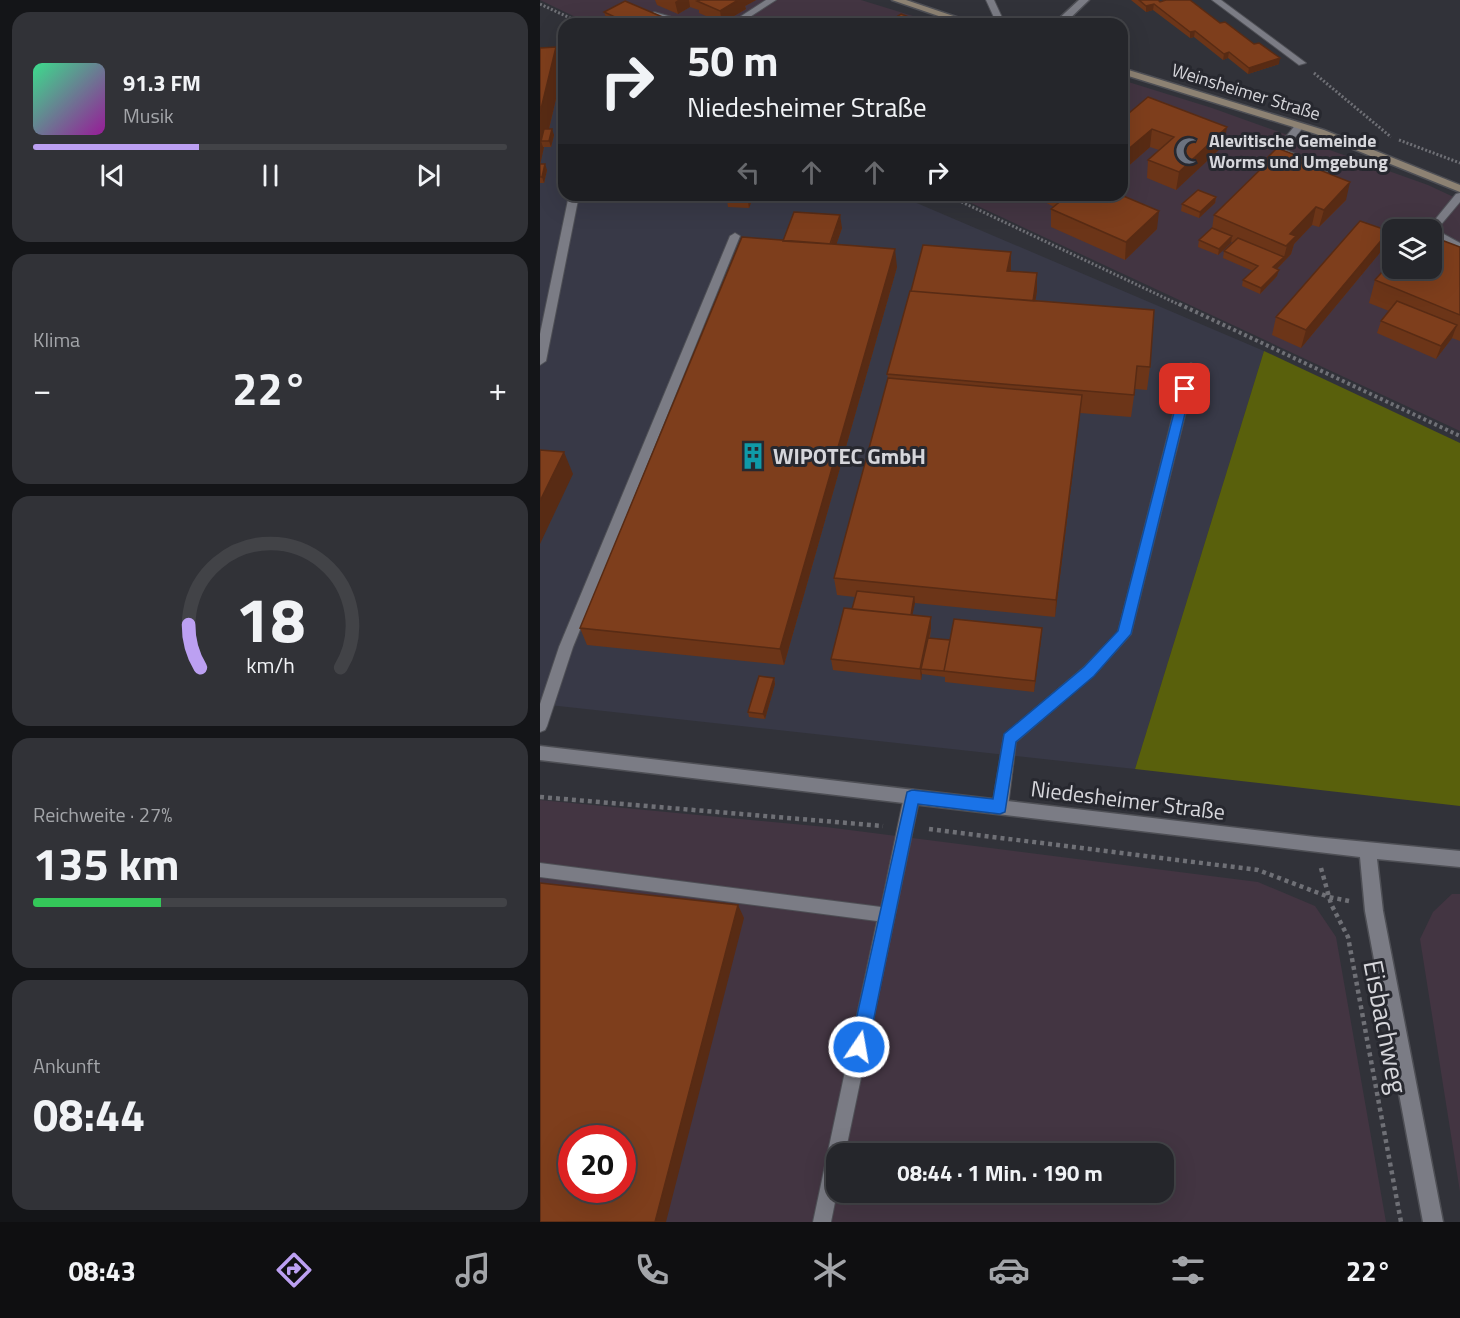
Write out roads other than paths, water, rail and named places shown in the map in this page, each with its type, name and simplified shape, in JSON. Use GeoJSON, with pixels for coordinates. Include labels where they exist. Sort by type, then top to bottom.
{"type":"FeatureCollection","features":[{"type":"Feature","properties":{"kind":"main road"},"geometry":{"type":"LineString","coordinates":[[897,0],[953,18]]}},
{"type":"Feature","properties":{"kind":"main road","name":"Weinsheimer Straße"},"geometry":{"type":"LineString","coordinates":[[1128,73],[1300,126],[1422,171],[1460,189]]}},
{"type":"Feature","properties":{"kind":"street"},"geometry":{"type":"LineString","coordinates":[[1064,18],[1084,0]]}},
{"type":"Feature","properties":{"kind":"street","name":"Niedesheimer Straße"},"geometry":{"type":"LineString","coordinates":[[540,753],[1315,845],[1460,859]]}},
{"type":"Feature","properties":{"kind":"street"},"geometry":{"type":"LineString","coordinates":[[1368,851],[1374,906],[1434,1222]]}},
{"type":"Feature","properties":{"kind":"lane"},"geometry":{"type":"LineString","coordinates":[[743,18],[772,0]]}},
{"type":"Feature","properties":{"kind":"lane"},"geometry":{"type":"LineString","coordinates":[[990,0],[998,18]]}},
{"type":"Feature","properties":{"kind":"lane"},"geometry":{"type":"LineString","coordinates":[[1216,0],[1302,63]]}},
{"type":"Feature","properties":{"kind":"lane"},"geometry":{"type":"LineString","coordinates":[[654,15],[665,18]]}},
{"type":"Feature","properties":{"kind":"lane"},"geometry":{"type":"LineString","coordinates":[[540,61],[558,65]]}},
{"type":"Feature","properties":{"kind":"lane"},"geometry":{"type":"LineString","coordinates":[[1300,126],[1279,151],[1328,169]]}},
{"type":"Feature","properties":{"kind":"lane"},"geometry":{"type":"LineString","coordinates":[[1460,196],[1434,227],[1435,234],[1460,247]]}},
{"type":"Feature","properties":{"kind":"lane"},"geometry":{"type":"LineString","coordinates":[[540,361],[573,201]]}},
{"type":"Feature","properties":{"kind":"lane"},"geometry":{"type":"LineString","coordinates":[[540,726],[566,647],[735,236]]}},
{"type":"Feature","properties":{"kind":"lane"},"geometry":{"type":"LineString","coordinates":[[1000,807],[1009,739],[1089,671],[1124,634],[1191,367]]}},
{"type":"Feature","properties":{"kind":"lane"},"geometry":{"type":"LineString","coordinates":[[822,1222],[912,796]]}},
{"type":"Feature","properties":{"kind":"lane"},"geometry":{"type":"LineString","coordinates":[[540,870],[886,915]]}},
{"type":"Feature","properties":{"kind":"place","name":"Alevitische Gemeinde Worms und Umgebung"},"geometry":{"type":"Point","coordinates":[1189,151]}},
{"type":"Feature","properties":{"kind":"place","name":"WIPOTEC GmbH"},"geometry":{"type":"Point","coordinates":[753,456]}}]}
